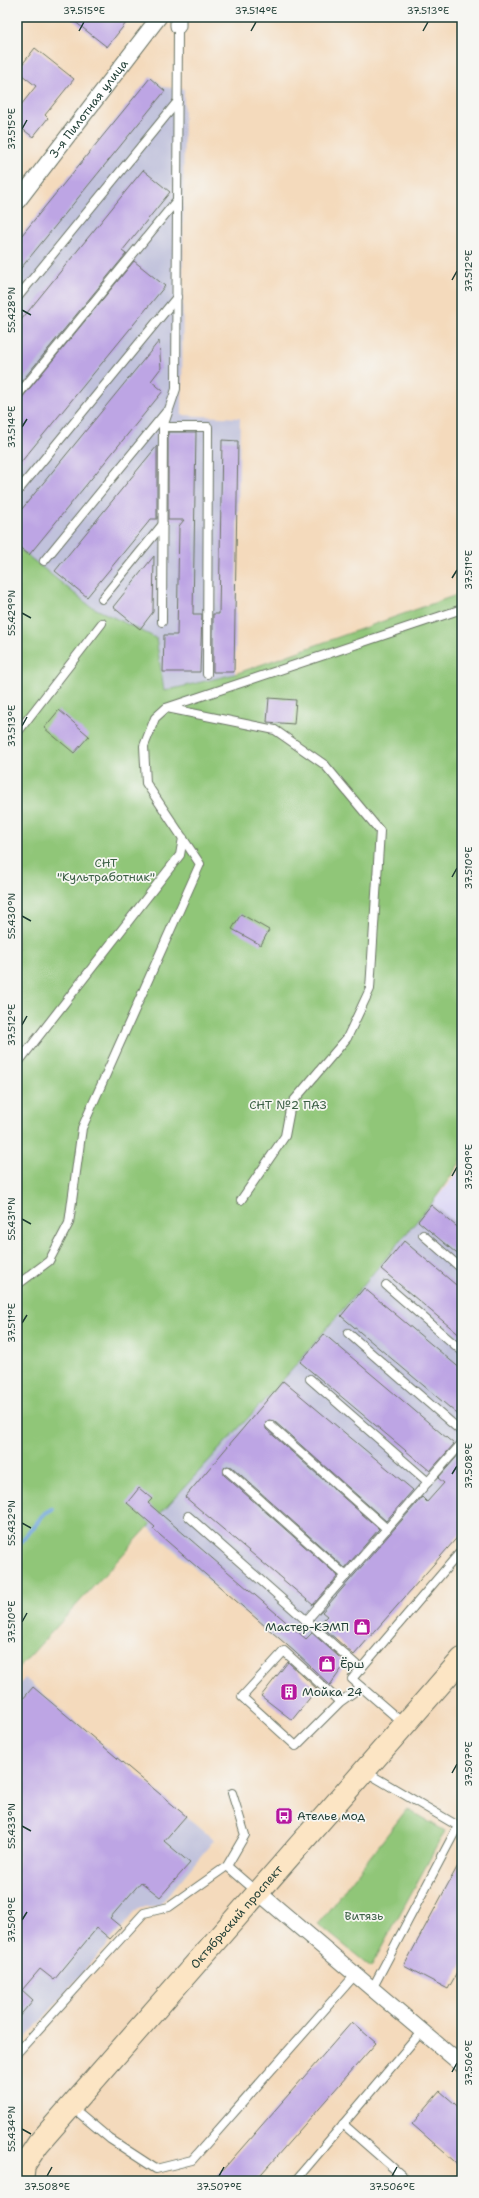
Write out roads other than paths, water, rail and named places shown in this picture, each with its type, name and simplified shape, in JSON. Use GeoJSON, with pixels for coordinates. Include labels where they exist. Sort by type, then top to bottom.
{"type":"FeatureCollection","features":[{"type":"Feature","properties":{"kind":"main road","name":"Октябрьский проспект"},"geometry":{"type":"LineString","coordinates":[[22,2181],[24,2165],[38,2144],[462,1659]]}},
{"type":"Feature","properties":{"kind":"street","name":"3-я Пилотная улица"},"geometry":{"type":"LineString","coordinates":[[18,201],[159,17]]}},
{"type":"Feature","properties":{"kind":"street"},"geometry":{"type":"LineString","coordinates":[[258,1892],[462,2065]]}},
{"type":"Feature","properties":{"kind":"lane"},"geometry":{"type":"LineString","coordinates":[[162,622],[164,427],[176,389],[178,22]]}},
{"type":"Feature","properties":{"kind":"lane"},"geometry":{"type":"LineString","coordinates":[[17,298],[178,101]]}},
{"type":"Feature","properties":{"kind":"lane"},"geometry":{"type":"LineString","coordinates":[[17,396],[177,200]]}},
{"type":"Feature","properties":{"kind":"lane"},"geometry":{"type":"LineString","coordinates":[[17,492],[176,297]]}},
{"type":"Feature","properties":{"kind":"lane"},"geometry":{"type":"LineString","coordinates":[[44,561],[170,408]]}},
{"type":"Feature","properties":{"kind":"lane"},"geometry":{"type":"LineString","coordinates":[[164,427],[208,427],[207,674]]}},
{"type":"Feature","properties":{"kind":"lane"},"geometry":{"type":"LineString","coordinates":[[102,599],[163,524]]}},
{"type":"Feature","properties":{"kind":"lane"},"geometry":{"type":"LineString","coordinates":[[17,1285],[49,1261],[70,1223],[82,1128],[200,864],[146,783],[144,746],[155,718],[166,708],[462,609]]}},
{"type":"Feature","properties":{"kind":"lane"},"geometry":{"type":"LineString","coordinates":[[17,733],[102,623]]}},
{"type":"Feature","properties":{"kind":"lane"},"geometry":{"type":"LineString","coordinates":[[166,708],[276,730],[325,765],[380,831],[370,989],[347,1038],[291,1104],[285,1136],[241,1200]]}},
{"type":"Feature","properties":{"kind":"lane"},"geometry":{"type":"LineString","coordinates":[[17,1064],[180,854],[183,838]]}},
{"type":"Feature","properties":{"kind":"lane"},"geometry":{"type":"LineString","coordinates":[[423,1235],[462,1269]]}},
{"type":"Feature","properties":{"kind":"lane"},"geometry":{"type":"LineString","coordinates":[[386,1285],[462,1351]]}},
{"type":"Feature","properties":{"kind":"lane"},"geometry":{"type":"LineString","coordinates":[[348,1333],[462,1432]]}},
{"type":"Feature","properties":{"kind":"lane"},"geometry":{"type":"LineString","coordinates":[[310,1379],[428,1482]]}},
{"type":"Feature","properties":{"kind":"lane"},"geometry":{"type":"LineString","coordinates":[[270,1424],[387,1529]]}},
{"type":"Feature","properties":{"kind":"lane"},"geometry":{"type":"LineString","coordinates":[[306,1621],[462,1443]]}},
{"type":"Feature","properties":{"kind":"lane"},"geometry":{"type":"LineString","coordinates":[[228,1471],[346,1576]]}},
{"type":"Feature","properties":{"kind":"lane"},"geometry":{"type":"LineString","coordinates":[[188,1516],[361,1669]]}},
{"type":"Feature","properties":{"kind":"lane"},"geometry":{"type":"LineString","coordinates":[[404,1725],[352,1679],[462,1550]]}},
{"type":"Feature","properties":{"kind":"lane"},"geometry":{"type":"LineString","coordinates":[[340,1702],[284,1651],[242,1697],[296,1746],[340,1702],[361,1687]]}},
{"type":"Feature","properties":{"kind":"lane"},"geometry":{"type":"LineString","coordinates":[[364,1771],[460,1828],[372,1989]]}},
{"type":"Feature","properties":{"kind":"lane"},"geometry":{"type":"LineString","coordinates":[[17,2053],[144,1913],[169,1907],[227,1866],[246,1835],[232,1793]]}},
{"type":"Feature","properties":{"kind":"lane"},"geometry":{"type":"LineString","coordinates":[[227,1866],[258,1892]]}},
{"type":"Feature","properties":{"kind":"lane"},"geometry":{"type":"LineString","coordinates":[[71,2106],[110,2139],[156,2169],[192,2160],[355,1975]]}},
{"type":"Feature","properties":{"kind":"lane"},"geometry":{"type":"LineString","coordinates":[[295,2181],[422,2031]]}},
{"type":"Feature","properties":{"kind":"lane"},"geometry":{"type":"LineString","coordinates":[[343,2124],[408,2181]]}},
{"type":"Feature","properties":{"kind":"waterway"},"geometry":{"type":"LineString","coordinates":[[17,1547],[45,1513],[52,1509]]}},
{"type":"Feature","properties":{"kind":"place","name":"Мастер-КЭМП"},"geometry":{"type":"Point","coordinates":[362,1627]}},
{"type":"Feature","properties":{"kind":"place","name":"Ёрш"},"geometry":{"type":"Point","coordinates":[327,1664]}},
{"type":"Feature","properties":{"kind":"place","name":"Мойка 24"},"geometry":{"type":"Point","coordinates":[289,1692]}},
{"type":"Feature","properties":{"kind":"place","name":"Ателье мод"},"geometry":{"type":"Point","coordinates":[284,1816]}},
{"type":"Feature","properties":{"kind":"park label","name":"СНТ \"Культработник\""},"geometry":{"type":"Point","coordinates":[106,870]}},
{"type":"Feature","properties":{"kind":"park label","name":"СНТ №2 ПАЗ"},"geometry":{"type":"Point","coordinates":[288,1105]}},
{"type":"Feature","properties":{"kind":"park label","name":"Витязь"},"geometry":{"type":"Point","coordinates":[364,1916]}}]}
